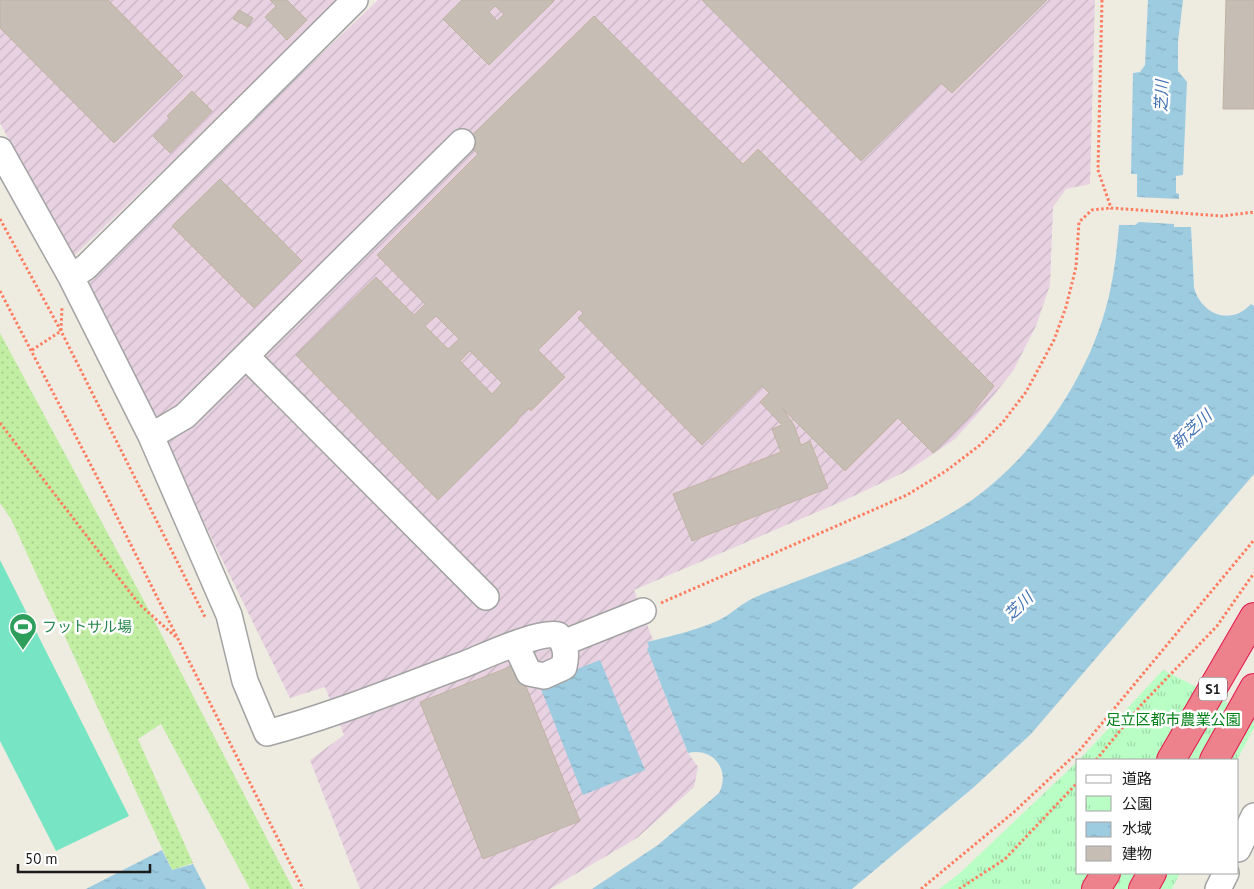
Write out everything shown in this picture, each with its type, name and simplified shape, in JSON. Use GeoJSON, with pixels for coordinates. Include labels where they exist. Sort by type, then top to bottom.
{"type":"FeatureCollection","features":[{"type":"Feature","properties":{"kind":"highway","name":"S1"},"geometry":{"type":"LineString","coordinates":[[1172,759],[1254,617]]}},
{"type":"Feature","properties":{"kind":"highway"},"geometry":{"type":"LineString","coordinates":[[1190,759],[1220,704],[1254,623]]}},
{"type":"Feature","properties":{"kind":"highway","name":"S1"},"geometry":{"type":"LineString","coordinates":[[1215,759],[1254,688]]}},
{"type":"Feature","properties":{"kind":"highway"},"geometry":{"type":"LineString","coordinates":[[1096,889],[1105,874]]}},
{"type":"Feature","properties":{"kind":"highway"},"geometry":{"type":"LineString","coordinates":[[1115,889],[1123,874]]}},
{"type":"Feature","properties":{"kind":"highway"},"geometry":{"type":"LineString","coordinates":[[1143,889],[1151,874]]}},
{"type":"Feature","properties":{"kind":"street"},"geometry":{"type":"LineString","coordinates":[[71,277],[86,267],[355,0]]}},
{"type":"Feature","properties":{"kind":"street"},"geometry":{"type":"LineString","coordinates":[[151,436],[185,416],[462,142]]}},
{"type":"Feature","properties":{"kind":"street"},"geometry":{"type":"LineString","coordinates":[[0,150],[71,277],[151,436],[229,615],[245,681],[267,734],[336,712],[516,645],[549,633],[558,635],[563,642],[567,653],[564,668],[544,676],[530,673],[516,645]]}},
{"type":"Feature","properties":{"kind":"street"},"geometry":{"type":"LineString","coordinates":[[246,356],[486,597]]}},
{"type":"Feature","properties":{"kind":"street"},"geometry":{"type":"LineString","coordinates":[[563,642],[643,611]]}},
{"type":"Feature","properties":{"kind":"street"},"geometry":{"type":"LineString","coordinates":[[1239,847],[1254,816]]}},
{"type":"Feature","properties":{"kind":"street"},"geometry":{"type":"LineString","coordinates":[[1218,889],[1226,874]]}},
{"type":"Feature","properties":{"kind":"path"},"geometry":{"type":"LineString","coordinates":[[1102,0],[1098,170],[1111,208]]}},
{"type":"Feature","properties":{"kind":"path"},"geometry":{"type":"LineString","coordinates":[[643,611],[907,495],[946,471],[980,445],[1003,422],[1026,392],[1054,340],[1066,307],[1076,267],[1079,222],[1092,210],[1111,208],[1222,216],[1254,212]]}},
{"type":"Feature","properties":{"kind":"path"},"geometry":{"type":"LineString","coordinates":[[0,219],[61,331],[208,623]]}},
{"type":"Feature","properties":{"kind":"path"},"geometry":{"type":"LineString","coordinates":[[0,290],[179,640],[302,889]]}},
{"type":"Feature","properties":{"kind":"path"},"geometry":{"type":"LineString","coordinates":[[61,331],[62,304]]}},
{"type":"Feature","properties":{"kind":"path"},"geometry":{"type":"LineString","coordinates":[[32,350],[61,331]]}},
{"type":"Feature","properties":{"kind":"path"},"geometry":{"type":"LineString","coordinates":[[0,423],[140,604],[179,640]]}},
{"type":"Feature","properties":{"kind":"path"},"geometry":{"type":"LineString","coordinates":[[921,889],[1014,812],[1078,750],[1254,540]]}},
{"type":"Feature","properties":{"kind":"path"},"geometry":{"type":"LineString","coordinates":[[1097,759],[1142,704],[1217,626],[1254,573]]}},
{"type":"Feature","properties":{"kind":"path"},"geometry":{"type":"LineString","coordinates":[[959,889],[1005,858],[1076,784]]}},
{"type":"Feature","properties":{"kind":"shaded area"},"geometry":{"type":"Polygon","coordinates":[[[0,0],[340,0],[72,258],[0,123],[0,0]]]}},
{"type":"Feature","properties":{"kind":"shaded area"},"geometry":{"type":"Polygon","coordinates":[[[378,0],[1095,0],[1090,184],[1066,189],[1053,207],[1050,285],[1036,326],[1013,371],[955,439],[909,470],[843,501],[634,590],[653,640],[647,642],[650,648],[647,649],[688,753],[698,767],[694,787],[637,838],[550,889],[360,889],[310,760],[344,735],[325,687],[290,698],[89,288],[91,273],[378,0]]]}},
{"type":"Feature","properties":{"kind":"green space"},"geometry":{"type":"Polygon","coordinates":[[[0,333],[143,599],[293,889],[250,889],[161,724],[138,739],[193,863],[172,870],[11,519],[0,503],[0,333]]]}},
{"type":"Feature","properties":{"kind":"green space","name":"フットサル場"},"geometry":{"type":"Polygon","coordinates":[[[0,560],[129,816],[56,851],[0,741],[0,560]]]}},
{"type":"Feature","properties":{"kind":"green space","name":"足立区都市農業公園"},"geometry":{"type":"Polygon","coordinates":[[[1163,670],[1254,716],[1254,728],[1238,759],[1080,759],[1163,670]]]}},
{"type":"Feature","properties":{"kind":"green space","name":"足立区都市農業公園"},"geometry":{"type":"Polygon","coordinates":[[[1076,763],[1076,874],[1180,874],[1172,889],[939,889],[960,873],[1076,763]]]}},
{"type":"Feature","properties":{"kind":"water","name":"芝川"},"geometry":{"type":"Polygon","coordinates":[[[1148,0],[1183,0],[1178,42],[1178,71],[1187,82],[1183,175],[1176,176],[1176,193],[1179,194],[1179,199],[1137,197],[1137,174],[1131,174],[1133,73],[1140,72],[1145,65],[1148,0]]]}},
{"type":"Feature","properties":{"kind":"water"},"geometry":{"type":"Polygon","coordinates":[[[1139,222],[1174,224],[1174,227],[1191,227],[1194,288],[1203,305],[1210,311],[1226,316],[1235,315],[1251,304],[1254,306],[1254,474],[1031,734],[974,787],[852,889],[592,889],[658,845],[719,793],[722,784],[723,776],[721,769],[712,757],[705,753],[688,753],[647,649],[649,647],[647,642],[715,622],[757,596],[858,558],[905,537],[951,514],[995,481],[1018,460],[1038,437],[1057,412],[1073,385],[1088,357],[1108,300],[1115,263],[1119,225],[1135,225],[1139,222]]]}},
{"type":"Feature","properties":{"kind":"water"},"geometry":{"type":"Polygon","coordinates":[[[600,660],[645,770],[583,795],[539,684],[600,660]]]}},
{"type":"Feature","properties":{"kind":"water"},"geometry":{"type":"Polygon","coordinates":[[[162,850],[172,870],[193,864],[206,889],[86,889],[162,850]]]}},
{"type":"Feature","properties":{"kind":"building"},"geometry":{"type":"Polygon","coordinates":[[[0,0],[108,0],[183,76],[114,143],[0,28],[0,0]]]}},
{"type":"Feature","properties":{"kind":"building"},"geometry":{"type":"Polygon","coordinates":[[[270,0],[287,0],[307,20],[287,40],[265,17],[276,6],[270,0]]]}},
{"type":"Feature","properties":{"kind":"building"},"geometry":{"type":"Polygon","coordinates":[[[462,0],[554,0],[489,65],[443,19],[462,0]],[[495,6],[489,12],[497,21],[504,14],[495,6]]]}},
{"type":"Feature","properties":{"kind":"building"},"geometry":{"type":"Polygon","coordinates":[[[702,0],[1047,0],[952,93],[941,83],[861,161],[702,0]]]}},
{"type":"Feature","properties":{"kind":"building"},"geometry":{"type":"Polygon","coordinates":[[[1226,0],[1254,0],[1254,109],[1223,109],[1226,0]]]}},
{"type":"Feature","properties":{"kind":"building"},"geometry":{"type":"Polygon","coordinates":[[[239,10],[253,18],[248,27],[233,19],[239,10]]]}},
{"type":"Feature","properties":{"kind":"building"},"geometry":{"type":"Polygon","coordinates":[[[594,16],[743,164],[758,149],[994,386],[970,416],[933,453],[898,418],[845,471],[782,408],[794,425],[801,445],[810,441],[828,488],[692,541],[673,494],[781,452],[772,429],[782,425],[760,402],[769,393],[762,386],[702,445],[578,318],[583,313],[579,309],[538,350],[565,377],[531,411],[529,408],[517,419],[518,421],[438,500],[296,355],[376,277],[414,315],[425,304],[377,255],[478,154],[465,142],[594,16]],[[436,316],[425,326],[448,349],[459,339],[436,316]],[[470,351],[460,361],[492,394],[502,383],[470,351]]]}},
{"type":"Feature","properties":{"kind":"building"},"geometry":{"type":"Polygon","coordinates":[[[192,91],[212,111],[170,153],[153,136],[170,119],[167,116],[192,91]]]}},
{"type":"Feature","properties":{"kind":"building"},"geometry":{"type":"Polygon","coordinates":[[[220,179],[302,261],[254,308],[172,226],[220,179]]]}},
{"type":"Feature","properties":{"kind":"building"},"geometry":{"type":"Polygon","coordinates":[[[517,664],[580,821],[483,859],[420,702],[517,664]]]}},
{"type":"Feature","properties":{"kind":"place","name":"フットサル場"},"geometry":{"type":"Point","coordinates":[23,651]}},
{"type":"Feature","properties":{"kind":"water label","name":"新芝川"},"geometry":{"type":"Point","coordinates":[1191,429]}}]}
